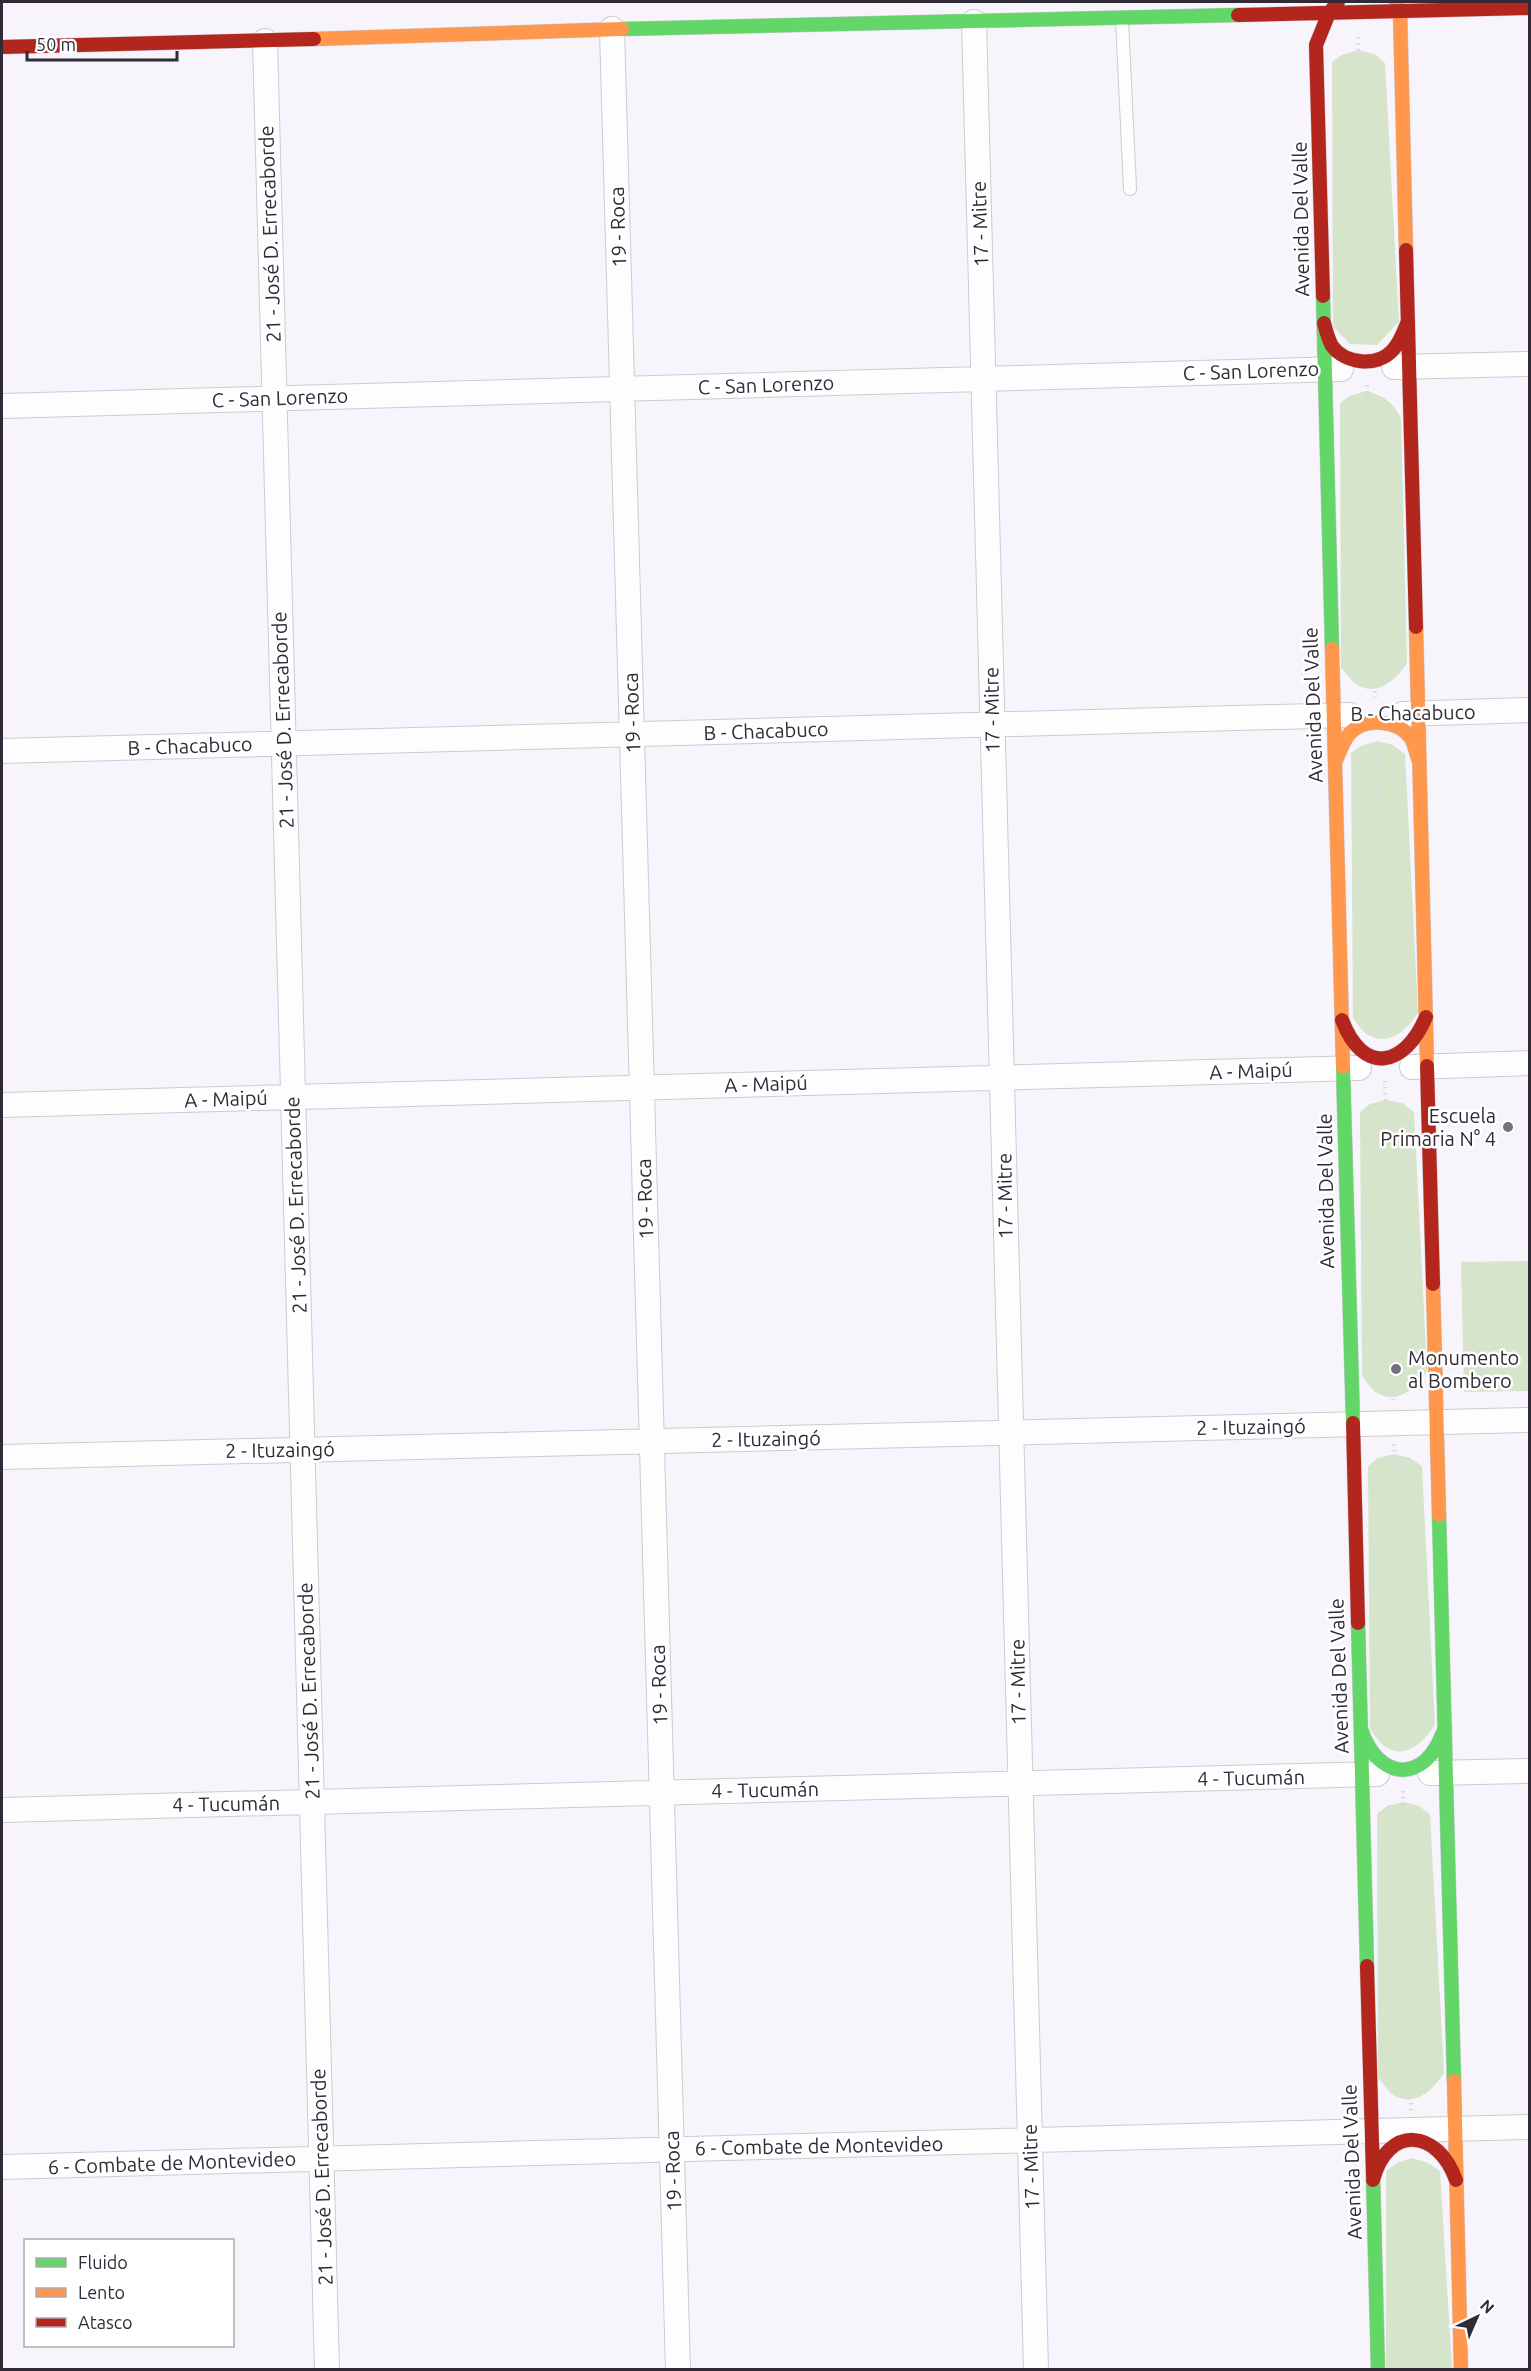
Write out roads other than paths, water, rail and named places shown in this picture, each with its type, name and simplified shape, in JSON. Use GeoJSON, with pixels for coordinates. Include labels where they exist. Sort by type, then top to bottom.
{"type":"FeatureCollection","features":[{"type":"Feature","properties":{"kind":"street","name":"Avenida Del Valle"},"geometry":{"type":"LineString","coordinates":[[1338,2],[1329,13],[1316,45],[1378,2370]]}},
{"type":"Feature","properties":{"kind":"street"},"geometry":{"type":"LineString","coordinates":[[1398,6],[1461,2370]]}},
{"type":"Feature","properties":{"kind":"street"},"geometry":{"type":"LineString","coordinates":[[2,47],[612,29],[1329,13],[1398,6],[1530,8]]}},
{"type":"Feature","properties":{"kind":"street","name":"17 - Mitre"},"geometry":{"type":"LineString","coordinates":[[975,22],[1036,2370]]}},
{"type":"Feature","properties":{"kind":"street","name":"19 - Roca"},"geometry":{"type":"LineString","coordinates":[[612,29],[678,2370]]}},
{"type":"Feature","properties":{"kind":"street","name":"21 - José D. Errecaborde"},"geometry":{"type":"LineString","coordinates":[[265,41],[327,2370]]}},
{"type":"Feature","properties":{"kind":"street"},"geometry":{"type":"LineString","coordinates":[[1323,321],[1332,345],[1347,359],[1366,362],[1387,356],[1400,341],[1408,321]]}},
{"type":"Feature","properties":{"kind":"street","name":"C - San Lorenzo"},"geometry":{"type":"LineString","coordinates":[[2,406],[1530,364]]}},
{"type":"Feature","properties":{"kind":"street","name":"B - Chacabuco"},"geometry":{"type":"LineString","coordinates":[[2,751],[1530,710]]}},
{"type":"Feature","properties":{"kind":"street"},"geometry":{"type":"LineString","coordinates":[[1335,763],[1343,743],[1356,728],[1376,722],[1396,724],[1411,739],[1419,762]]}},
{"type":"Feature","properties":{"kind":"street"},"geometry":{"type":"LineString","coordinates":[[1341,1018],[1349,1041],[1364,1055],[1384,1062],[1405,1052],[1417,1037],[1426,1017]]}},
{"type":"Feature","properties":{"kind":"street","name":"A - Maipú"},"geometry":{"type":"LineString","coordinates":[[2,1105],[1343,1068],[1384,1062],[1428,1066],[1530,1064]]}},
{"type":"Feature","properties":{"kind":"street","name":"2 - Ituzaingó"},"geometry":{"type":"LineString","coordinates":[[2,1457],[1530,1420]]}},
{"type":"Feature","properties":{"kind":"street"},"geometry":{"type":"LineString","coordinates":[[1360,1727],[1369,1752],[1384,1766],[1403,1771],[1424,1763],[1437,1748],[1445,1728]]}},
{"type":"Feature","properties":{"kind":"street","name":"4 - Tucumán"},"geometry":{"type":"LineString","coordinates":[[2,1810],[1362,1775],[1403,1771],[1446,1773],[1530,1771]]}},
{"type":"Feature","properties":{"kind":"street","name":"6 - Combate de Montevideo"},"geometry":{"type":"LineString","coordinates":[[2,2167],[1371,2132],[1412,2135],[1455,2129],[1530,2127]]}},
{"type":"Feature","properties":{"kind":"street"},"geometry":{"type":"LineString","coordinates":[[1372,2180],[1379,2161],[1391,2146],[1412,2135],[1431,2142],[1446,2157],[1456,2180]]}},
{"type":"Feature","properties":{"kind":"lane"},"geometry":{"type":"LineString","coordinates":[[1122,18],[1130,189]]}},
{"type":"Feature","properties":{"kind":"place","name":"Escuela Primaria N° 4"},"geometry":{"type":"Point","coordinates":[1508,1127]}},
{"type":"Feature","properties":{"kind":"place","name":"Monumento al Bombero"},"geometry":{"type":"Point","coordinates":[1396,1369]}}]}
